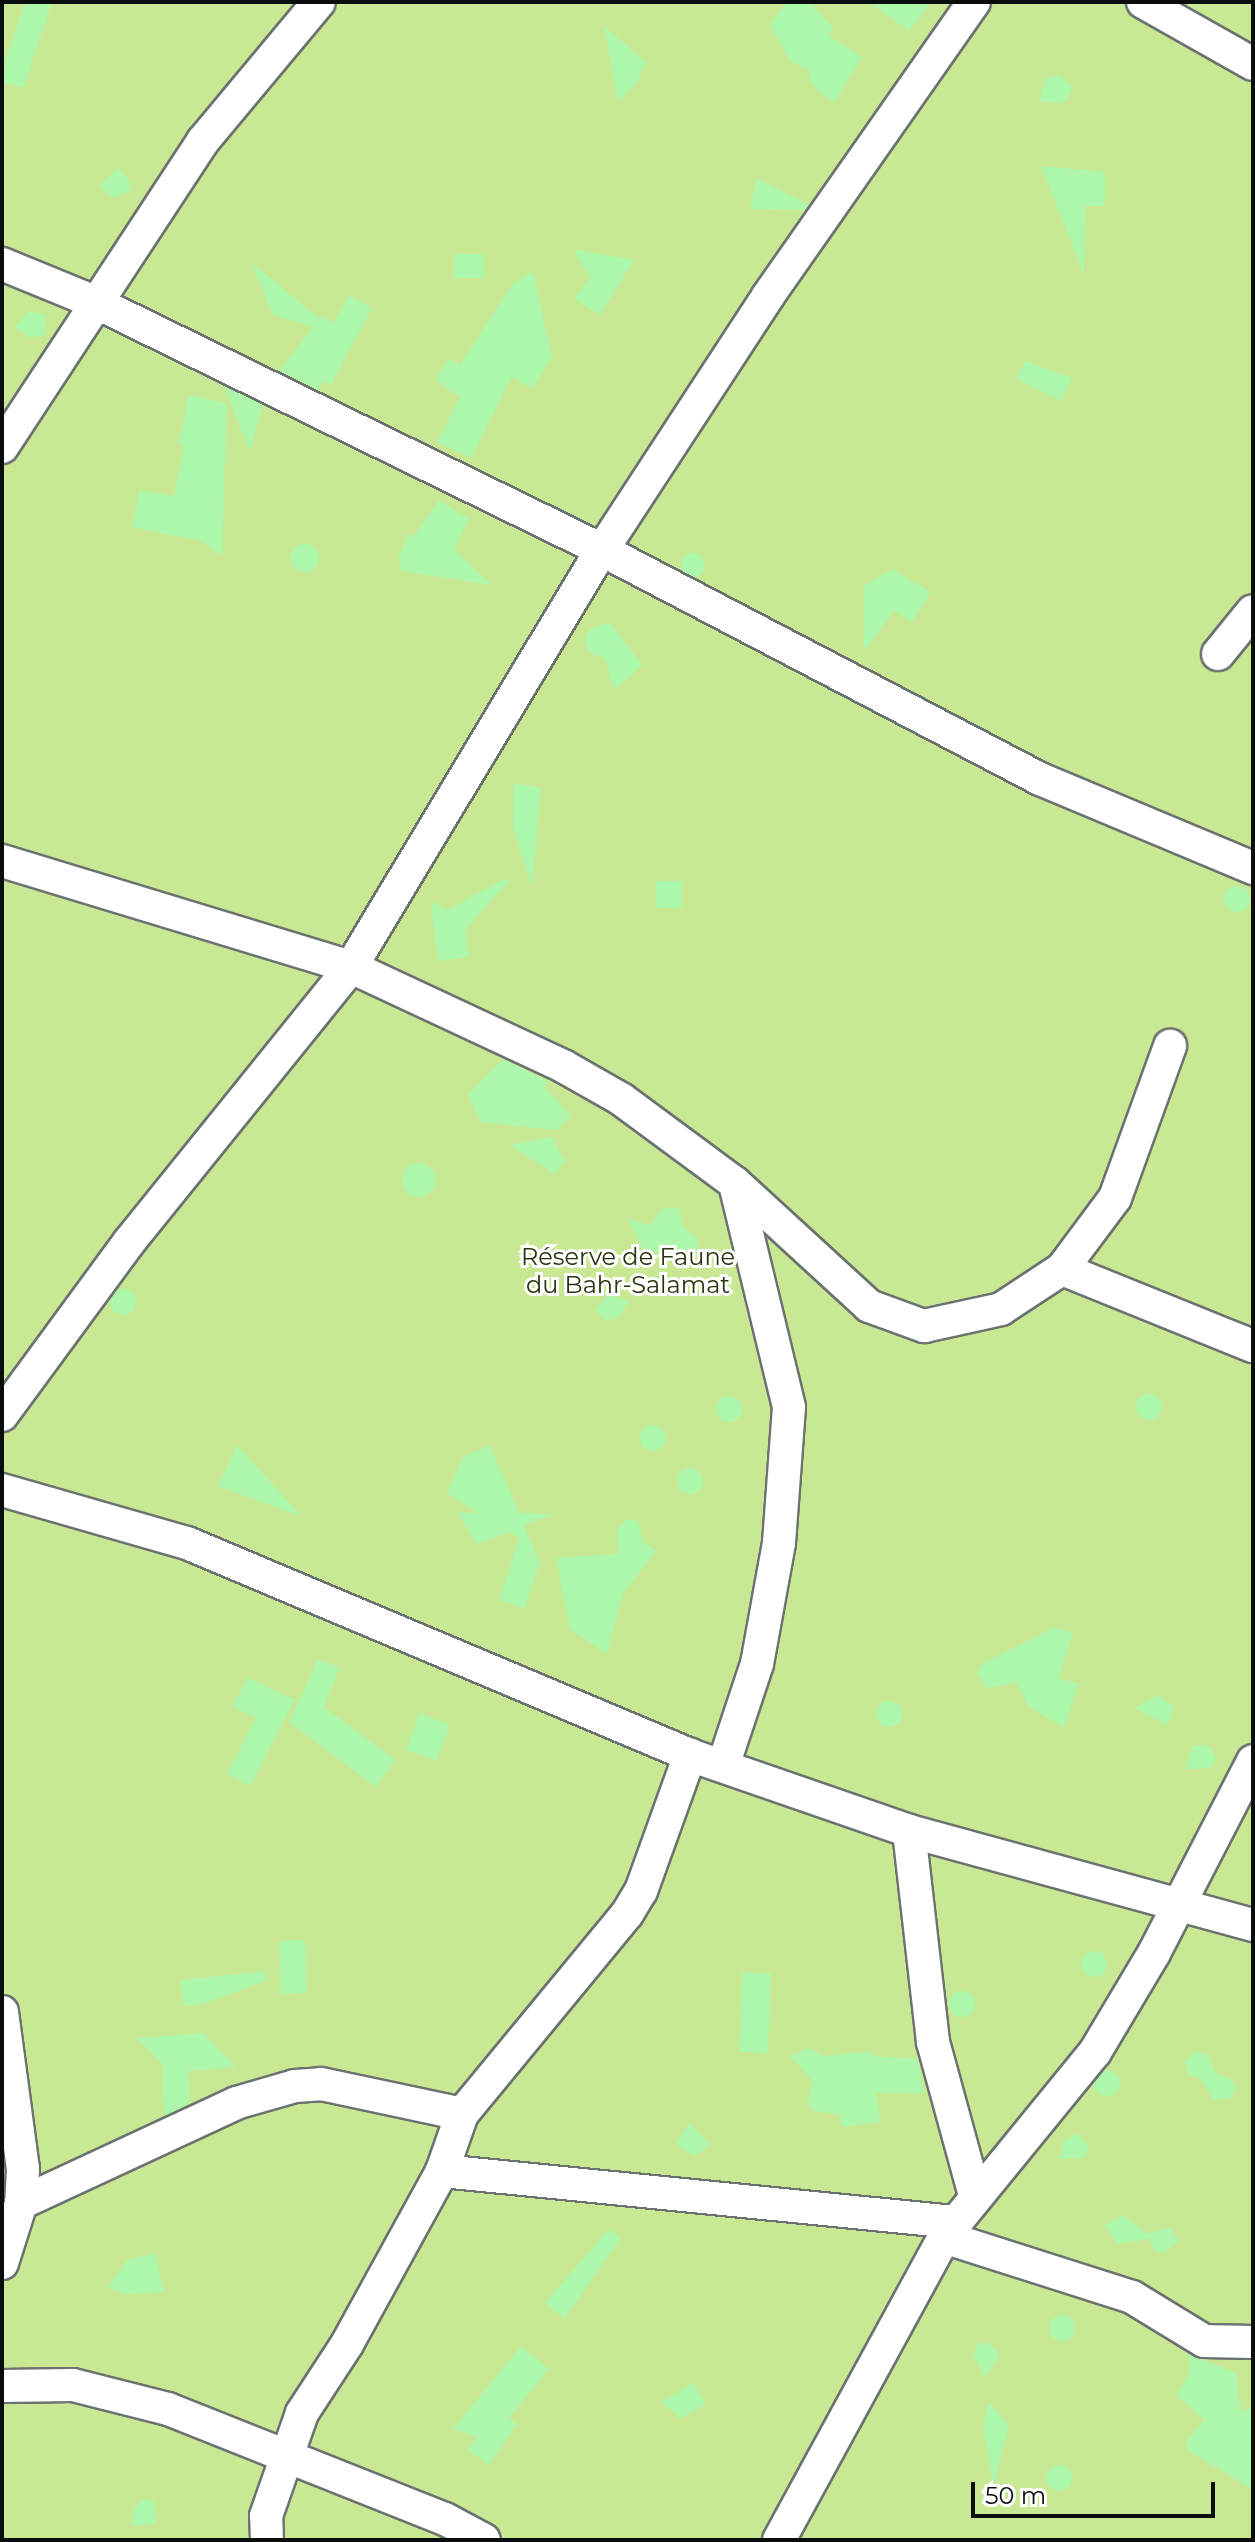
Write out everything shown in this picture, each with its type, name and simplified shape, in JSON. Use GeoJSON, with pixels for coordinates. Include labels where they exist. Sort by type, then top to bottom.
{"type":"FeatureCollection","features":[{"type":"Feature","properties":{"kind":"street"},"geometry":{"type":"LineString","coordinates":[[2,447],[203,141],[319,2]]}},
{"type":"Feature","properties":{"kind":"street"},"geometry":{"type":"LineString","coordinates":[[2,1415],[129,1242],[351,967],[602,550],[768,296],[974,2]]}},
{"type":"Feature","properties":{"kind":"street"},"geometry":{"type":"LineString","coordinates":[[1143,2],[1253,64]]}},
{"type":"Feature","properties":{"kind":"street"},"geometry":{"type":"LineString","coordinates":[[2,264],[97,303],[602,550],[1040,779],[1253,868]]}},
{"type":"Feature","properties":{"kind":"street"},"geometry":{"type":"LineString","coordinates":[[1218,654],[1253,611]]}},
{"type":"Feature","properties":{"kind":"street"},"geometry":{"type":"LineString","coordinates":[[2,861],[351,967],[621,1099],[735,1183],[869,1306],[924,1326],[1001,1309],[1062,1269],[1115,1198],[1170,1046]]}},
{"type":"Feature","properties":{"kind":"street"},"geometry":{"type":"LineString","coordinates":[[723,1766],[757,1664],[779,1543],[789,1407],[735,1183]]}},
{"type":"Feature","properties":{"kind":"street"},"geometry":{"type":"LineString","coordinates":[[1062,1269],[1253,1346]]}},
{"type":"Feature","properties":{"kind":"street"},"geometry":{"type":"LineString","coordinates":[[2,1490],[187,1543],[690,1755],[909,1831],[1174,1906],[1253,1925]]}},
{"type":"Feature","properties":{"kind":"street"},"geometry":{"type":"LineString","coordinates":[[267,2540],[266,2516],[302,2413],[347,2344],[442,2171],[462,2114],[627,1914],[641,1891],[690,1755]]}},
{"type":"Feature","properties":{"kind":"street"},"geometry":{"type":"LineString","coordinates":[[779,2540],[949,2229],[1095,2052],[1154,1953],[1174,1906],[1253,1761]]}},
{"type":"Feature","properties":{"kind":"street"},"geometry":{"type":"LineString","coordinates":[[909,1831],[933,2042],[975,2196]]}},
{"type":"Feature","properties":{"kind":"street"},"geometry":{"type":"LineString","coordinates":[[2,2012],[23,2169],[2,2263]]}},
{"type":"Feature","properties":{"kind":"street"},"geometry":{"type":"LineString","coordinates":[[12,2218],[236,2103],[295,2086],[321,2084],[462,2114]]}},
{"type":"Feature","properties":{"kind":"street"},"geometry":{"type":"LineString","coordinates":[[442,2171],[949,2229],[1132,2297],[1204,2341],[1253,2342]]}},
{"type":"Feature","properties":{"kind":"street"},"geometry":{"type":"LineString","coordinates":[[2,2386],[73,2385],[168,2409],[484,2540]]}},
{"type":"Feature","properties":{"kind":"green space","name":"Réserve de Faune du Bahr-Salamat"},"geometry":{"type":"Polygon","coordinates":[[[2,2],[1253,2],[1253,2540],[2,2540],[2,2]]]}},
{"type":"Feature","properties":{"kind":"building"},"geometry":{"type":"Polygon","coordinates":[[[25,2],[52,2],[24,87],[2,83],[2,72],[25,2]]]}},
{"type":"Feature","properties":{"kind":"building"},"geometry":{"type":"Polygon","coordinates":[[[786,2],[810,2],[834,29],[828,35],[862,57],[834,103],[811,84],[808,69],[790,61],[770,25],[786,2]]]}},
{"type":"Feature","properties":{"kind":"building"},"geometry":{"type":"Polygon","coordinates":[[[869,2],[931,2],[909,31],[869,2]]]}},
{"type":"Feature","properties":{"kind":"building"},"geometry":{"type":"Polygon","coordinates":[[[604,26],[646,62],[637,83],[618,102],[604,26]]]}},
{"type":"Feature","properties":{"kind":"building"},"geometry":{"type":"Polygon","coordinates":[[[1059,75],[1073,87],[1068,97],[1063,103],[1039,101],[1046,78],[1059,75]]]}},
{"type":"Feature","properties":{"kind":"building"},"geometry":{"type":"Polygon","coordinates":[[[1041,166],[1105,172],[1105,206],[1085,206],[1084,274],[1041,166]]]}},
{"type":"Feature","properties":{"kind":"building"},"geometry":{"type":"Polygon","coordinates":[[[118,168],[130,181],[130,191],[112,198],[99,186],[118,168]]]}},
{"type":"Feature","properties":{"kind":"building"},"geometry":{"type":"Polygon","coordinates":[[[756,178],[809,205],[805,210],[750,209],[756,178]]]}},
{"type":"Feature","properties":{"kind":"building"},"geometry":{"type":"Polygon","coordinates":[[[573,249],[634,260],[600,315],[574,299],[590,278],[573,249]]]}},
{"type":"Feature","properties":{"kind":"building"},"geometry":{"type":"Polygon","coordinates":[[[454,254],[484,254],[484,278],[454,278],[454,254]]]}},
{"type":"Feature","properties":{"kind":"building"},"geometry":{"type":"Polygon","coordinates":[[[251,262],[320,319],[322,315],[333,323],[350,295],[372,308],[331,385],[324,381],[319,390],[279,371],[313,327],[273,315],[251,262]]]}},
{"type":"Feature","properties":{"kind":"building"},"geometry":{"type":"Polygon","coordinates":[[[533,272],[552,357],[532,389],[512,377],[471,458],[437,442],[460,397],[435,380],[449,358],[460,365],[513,283],[533,272]]]}},
{"type":"Feature","properties":{"kind":"building"},"geometry":{"type":"Polygon","coordinates":[[[29,311],[45,315],[45,335],[29,338],[15,327],[29,311]]]}},
{"type":"Feature","properties":{"kind":"building"},"geometry":{"type":"Polygon","coordinates":[[[1025,361],[1072,378],[1061,401],[1016,379],[1025,361]]]}},
{"type":"Feature","properties":{"kind":"building"},"geometry":{"type":"Polygon","coordinates":[[[224,386],[263,405],[250,452],[224,386]]]}},
{"type":"Feature","properties":{"kind":"building"},"geometry":{"type":"Polygon","coordinates":[[[189,395],[227,403],[222,556],[201,541],[132,527],[139,490],[174,496],[184,446],[178,444],[189,395]]]}},
{"type":"Feature","properties":{"kind":"building"},"geometry":{"type":"Polygon","coordinates":[[[439,500],[469,519],[454,550],[492,585],[402,571],[398,557],[410,533],[414,536],[439,500]]]}},
{"type":"Feature","properties":{"kind":"building"},"geometry":{"type":"Polygon","coordinates":[[[305,544],[315,548],[319,558],[315,568],[305,572],[295,568],[291,558],[295,548],[305,544]]]}},
{"type":"Feature","properties":{"kind":"building"},"geometry":{"type":"Polygon","coordinates":[[[693,553],[702,556],[705,565],[702,574],[693,577],[684,574],[681,565],[684,556],[693,553]]]}},
{"type":"Feature","properties":{"kind":"building"},"geometry":{"type":"Polygon","coordinates":[[[893,569],[931,592],[912,622],[894,611],[863,652],[864,586],[893,569]]]}},
{"type":"Feature","properties":{"kind":"building"},"geometry":{"type":"Polygon","coordinates":[[[609,622],[643,665],[614,690],[604,658],[590,653],[584,642],[590,629],[609,622]]]}},
{"type":"Feature","properties":{"kind":"building"},"geometry":{"type":"Polygon","coordinates":[[[514,783],[541,788],[532,887],[513,828],[514,783]]]}},
{"type":"Feature","properties":{"kind":"building"},"geometry":{"type":"Polygon","coordinates":[[[506,878],[509,881],[465,930],[469,957],[438,961],[430,900],[447,910],[506,878]]]}},
{"type":"Feature","properties":{"kind":"building"},"geometry":{"type":"Polygon","coordinates":[[[656,881],[682,881],[682,908],[656,908],[656,881]]]}},
{"type":"Feature","properties":{"kind":"building"},"geometry":{"type":"Polygon","coordinates":[[[1237,886],[1246,890],[1250,899],[1246,908],[1237,912],[1228,908],[1224,899],[1228,890],[1237,886]]]}},
{"type":"Feature","properties":{"kind":"building"},"geometry":{"type":"Polygon","coordinates":[[[503,1059],[548,1081],[544,1087],[571,1116],[556,1130],[481,1122],[467,1095],[503,1059]]]}},
{"type":"Feature","properties":{"kind":"building"},"geometry":{"type":"Polygon","coordinates":[[[552,1137],[565,1161],[555,1174],[509,1145],[552,1137]]]}},
{"type":"Feature","properties":{"kind":"building"},"geometry":{"type":"Polygon","coordinates":[[[419,1163],[431,1168],[436,1180],[431,1192],[419,1197],[407,1192],[402,1180],[407,1168],[419,1163]]]}},
{"type":"Feature","properties":{"kind":"building"},"geometry":{"type":"Polygon","coordinates":[[[671,1207],[679,1209],[684,1228],[698,1239],[698,1254],[691,1258],[678,1260],[643,1250],[628,1219],[650,1225],[661,1210],[671,1207]]]}},
{"type":"Feature","properties":{"kind":"building"},"geometry":{"type":"Polygon","coordinates":[[[123,1289],[133,1292],[136,1302],[133,1312],[123,1315],[113,1312],[110,1302],[113,1292],[123,1289]]]}},
{"type":"Feature","properties":{"kind":"building"},"geometry":{"type":"Polygon","coordinates":[[[609,1294],[629,1301],[619,1317],[606,1321],[595,1310],[609,1294]]]}},
{"type":"Feature","properties":{"kind":"building"},"geometry":{"type":"Polygon","coordinates":[[[1149,1394],[1158,1398],[1162,1407],[1158,1416],[1149,1420],[1140,1416],[1136,1407],[1140,1398],[1149,1394]]]}},
{"type":"Feature","properties":{"kind":"building"},"geometry":{"type":"Polygon","coordinates":[[[729,1396],[738,1400],[742,1409],[738,1418],[729,1422],[720,1418],[716,1409],[720,1400],[729,1396]]]}},
{"type":"Feature","properties":{"kind":"building"},"geometry":{"type":"Polygon","coordinates":[[[653,1425],[662,1429],[666,1438],[662,1447],[653,1451],[644,1447],[640,1438],[644,1429],[653,1425]]]}},
{"type":"Feature","properties":{"kind":"building"},"geometry":{"type":"Polygon","coordinates":[[[237,1445],[302,1517],[218,1486],[237,1445]]]}},
{"type":"Feature","properties":{"kind":"building"},"geometry":{"type":"Polygon","coordinates":[[[490,1445],[519,1513],[552,1514],[524,1526],[540,1562],[525,1609],[499,1600],[519,1538],[509,1532],[477,1544],[457,1512],[478,1513],[447,1493],[463,1457],[490,1445]]]}},
{"type":"Feature","properties":{"kind":"building"},"geometry":{"type":"Polygon","coordinates":[[[690,1468],[699,1472],[703,1481],[699,1490],[690,1494],[681,1490],[677,1481],[681,1472],[690,1468]]]}},
{"type":"Feature","properties":{"kind":"building"},"geometry":{"type":"Polygon","coordinates":[[[626,1519],[638,1521],[644,1542],[656,1551],[623,1594],[607,1654],[570,1629],[556,1558],[618,1554],[617,1531],[626,1519]]]}},
{"type":"Feature","properties":{"kind":"building"},"geometry":{"type":"Polygon","coordinates":[[[1055,1627],[1073,1633],[1059,1679],[1079,1683],[1064,1728],[1028,1706],[1017,1683],[987,1688],[977,1673],[982,1664],[1055,1627]]]}},
{"type":"Feature","properties":{"kind":"building"},"geometry":{"type":"Polygon","coordinates":[[[318,1659],[340,1668],[324,1707],[395,1760],[376,1787],[289,1722],[318,1659]]]}},
{"type":"Feature","properties":{"kind":"building"},"geometry":{"type":"Polygon","coordinates":[[[248,1677],[295,1700],[250,1786],[227,1774],[256,1718],[232,1707],[248,1677]]]}},
{"type":"Feature","properties":{"kind":"building"},"geometry":{"type":"Polygon","coordinates":[[[1158,1695],[1174,1707],[1168,1725],[1134,1708],[1158,1695]]]}},
{"type":"Feature","properties":{"kind":"building"},"geometry":{"type":"Polygon","coordinates":[[[889,1701],[898,1705],[902,1714],[898,1723],[889,1727],[880,1723],[876,1714],[880,1705],[889,1701]]]}},
{"type":"Feature","properties":{"kind":"building"},"geometry":{"type":"Polygon","coordinates":[[[419,1713],[450,1724],[437,1761],[406,1750],[419,1713]]]}},
{"type":"Feature","properties":{"kind":"building"},"geometry":{"type":"Polygon","coordinates":[[[1207,1745],[1216,1757],[1211,1768],[1186,1769],[1192,1746],[1207,1745]]]}},
{"type":"Feature","properties":{"kind":"building"},"geometry":{"type":"Polygon","coordinates":[[[305,1940],[307,1993],[281,1994],[279,1941],[305,1940]]]}},
{"type":"Feature","properties":{"kind":"building"},"geometry":{"type":"Polygon","coordinates":[[[1094,1951],[1103,1955],[1107,1964],[1103,1973],[1094,1977],[1085,1973],[1081,1964],[1085,1955],[1094,1951]]]}},
{"type":"Feature","properties":{"kind":"building"},"geometry":{"type":"Polygon","coordinates":[[[265,1971],[267,1980],[204,2004],[183,2006],[180,1980],[265,1971]]]}},
{"type":"Feature","properties":{"kind":"building"},"geometry":{"type":"Polygon","coordinates":[[[742,1972],[771,1973],[768,2053],[739,2052],[742,1972]]]}},
{"type":"Feature","properties":{"kind":"building"},"geometry":{"type":"Polygon","coordinates":[[[962,1991],[971,1995],[975,2004],[971,2013],[962,2017],[953,2013],[949,2004],[953,1995],[962,1991]]]}},
{"type":"Feature","properties":{"kind":"building"},"geometry":{"type":"Polygon","coordinates":[[[203,2033],[236,2067],[188,2071],[190,2104],[164,2116],[162,2063],[137,2038],[203,2033]]]}},
{"type":"Feature","properties":{"kind":"building"},"geometry":{"type":"Polygon","coordinates":[[[810,2048],[824,2056],[871,2051],[871,2056],[918,2059],[924,2093],[876,2093],[880,2122],[842,2127],[840,2115],[811,2110],[808,2103],[812,2080],[790,2056],[810,2048]]]}},
{"type":"Feature","properties":{"kind":"building"},"geometry":{"type":"Polygon","coordinates":[[[1196,2051],[1207,2055],[1216,2073],[1232,2080],[1236,2087],[1231,2098],[1214,2100],[1200,2078],[1189,2076],[1184,2061],[1196,2051]]]}},
{"type":"Feature","properties":{"kind":"building"},"geometry":{"type":"Polygon","coordinates":[[[1107,2070],[1116,2074],[1120,2083],[1116,2092],[1107,2096],[1098,2092],[1094,2083],[1098,2074],[1107,2070]]]}},
{"type":"Feature","properties":{"kind":"building"},"geometry":{"type":"Polygon","coordinates":[[[689,2123],[711,2145],[694,2156],[676,2144],[689,2123]]]}},
{"type":"Feature","properties":{"kind":"building"},"geometry":{"type":"Polygon","coordinates":[[[1077,2133],[1089,2147],[1084,2158],[1059,2159],[1063,2142],[1077,2133]]]}},
{"type":"Feature","properties":{"kind":"building"},"geometry":{"type":"Polygon","coordinates":[[[1123,2215],[1148,2234],[1169,2227],[1179,2241],[1163,2253],[1155,2251],[1149,2239],[1118,2244],[1104,2225],[1123,2215]]]}},
{"type":"Feature","properties":{"kind":"building"},"geometry":{"type":"Polygon","coordinates":[[[609,2229],[621,2238],[564,2319],[545,2303],[609,2229]]]}},
{"type":"Feature","properties":{"kind":"building"},"geometry":{"type":"Polygon","coordinates":[[[155,2253],[164,2292],[125,2294],[108,2287],[127,2260],[155,2253]]]}},
{"type":"Feature","properties":{"kind":"building"},"geometry":{"type":"Polygon","coordinates":[[[1062,2315],[1071,2319],[1075,2328],[1071,2337],[1062,2341],[1053,2337],[1049,2328],[1053,2319],[1062,2315]]]}},
{"type":"Feature","properties":{"kind":"building"},"geometry":{"type":"Polygon","coordinates":[[[988,2342],[1000,2355],[985,2378],[973,2354],[978,2344],[988,2342]]]}},
{"type":"Feature","properties":{"kind":"building"},"geometry":{"type":"Polygon","coordinates":[[[521,2346],[549,2369],[509,2418],[517,2424],[489,2465],[468,2450],[477,2437],[453,2429],[521,2346]]]}},
{"type":"Feature","properties":{"kind":"building"},"geometry":{"type":"Polygon","coordinates":[[[1189,2354],[1236,2373],[1241,2412],[1253,2406],[1253,2490],[1187,2450],[1187,2440],[1204,2420],[1176,2395],[1189,2374],[1189,2354]]]}},
{"type":"Feature","properties":{"kind":"building"},"geometry":{"type":"Polygon","coordinates":[[[693,2383],[706,2404],[681,2419],[661,2402],[693,2383]]]}},
{"type":"Feature","properties":{"kind":"building"},"geometry":{"type":"Polygon","coordinates":[[[989,2403],[1009,2425],[993,2489],[983,2424],[989,2403]]]}},
{"type":"Feature","properties":{"kind":"building"},"geometry":{"type":"Polygon","coordinates":[[[1059,2465],[1068,2469],[1072,2478],[1068,2487],[1059,2491],[1050,2487],[1046,2478],[1050,2469],[1059,2465]]]}},
{"type":"Feature","properties":{"kind":"building"},"geometry":{"type":"Polygon","coordinates":[[[142,2500],[154,2500],[156,2524],[131,2526],[134,2508],[142,2500]]]}}]}
